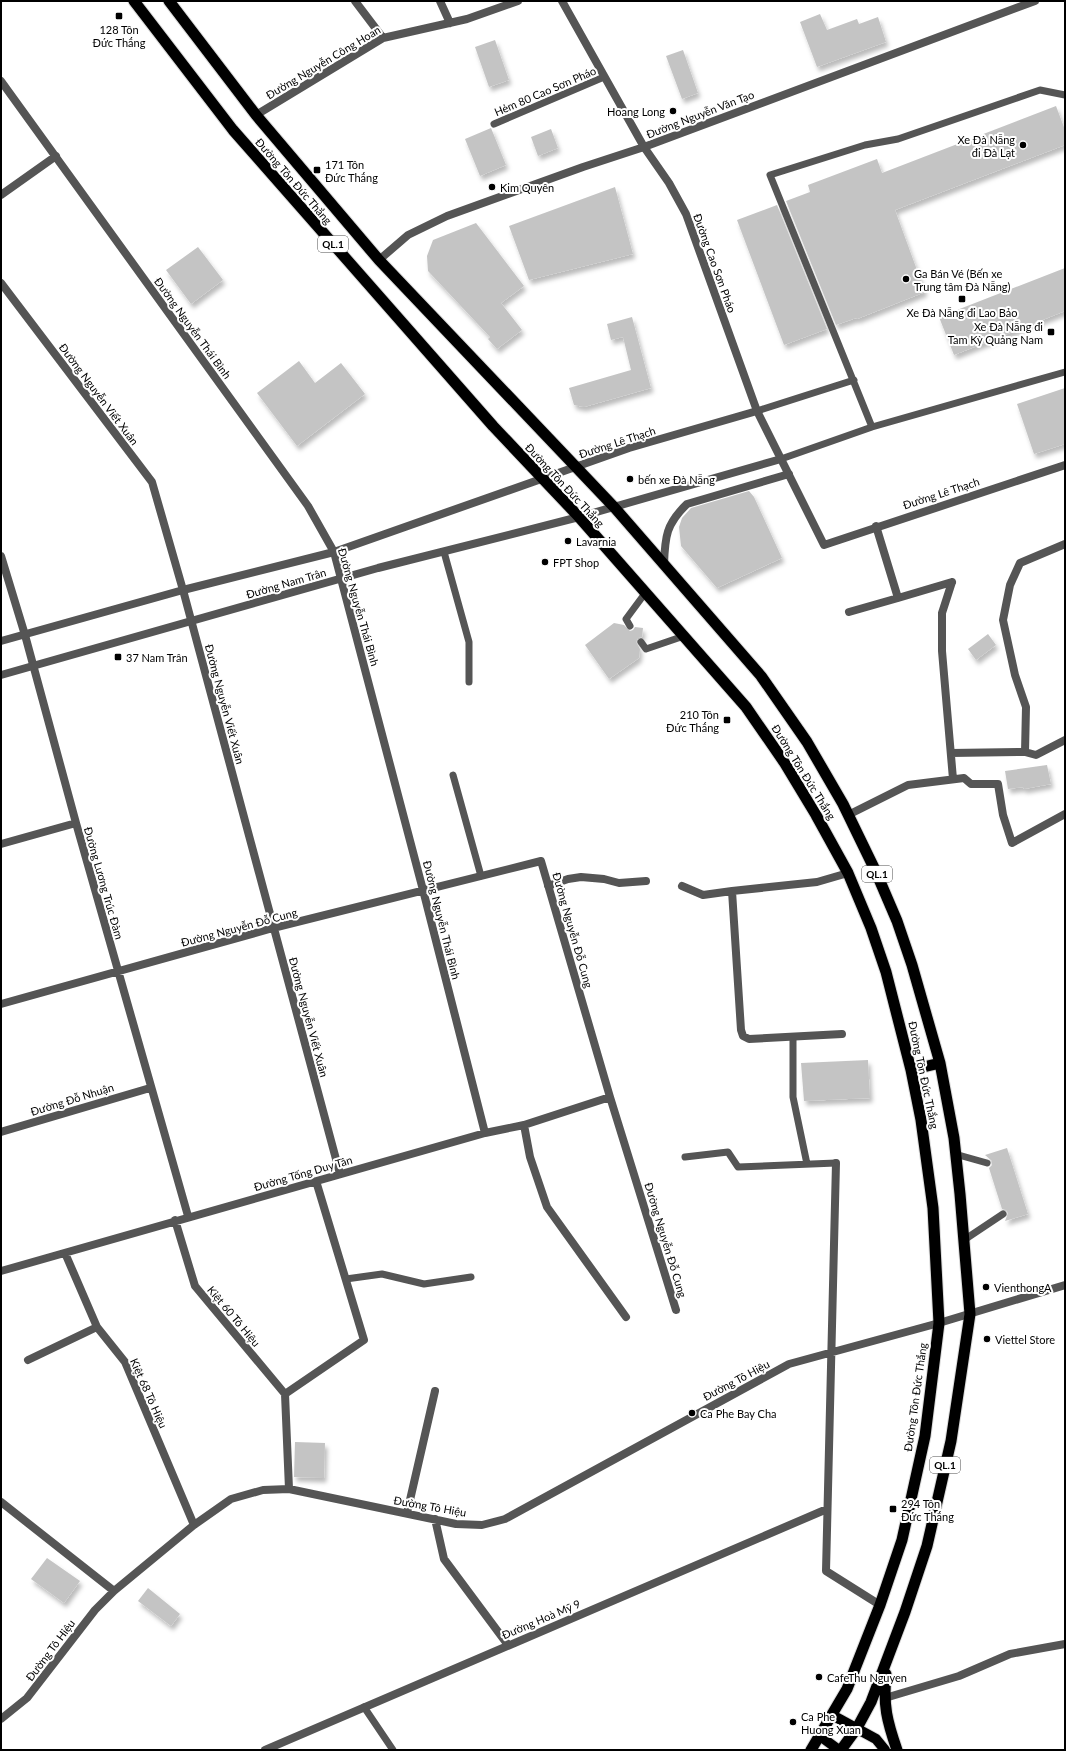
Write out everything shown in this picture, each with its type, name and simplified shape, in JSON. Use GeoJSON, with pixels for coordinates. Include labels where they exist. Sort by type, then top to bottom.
{"type":"FeatureCollection","features":[{"type":"Feature","properties":{"kind":"highway","name":"Đường Tôn Đức Thắng"},"geometry":{"type":"LineString","coordinates":[[134,1],[233,130],[488,420],[579,517],[646,592],[746,708],[784,762],[848,873],[886,972],[911,1070],[928,1165],[933,1216],[939,1323],[925,1436],[902,1540],[880,1605],[847,1689],[811,1750]]}},
{"type":"Feature","properties":{"kind":"highway","name":"Đường Tôn Đức Thắng"},"geometry":{"type":"LineString","coordinates":[[169,1],[256,115],[378,260],[614,507],[761,676],[807,742],[848,815],[876,872],[897,921],[912,965],[940,1063],[955,1154],[970,1314],[951,1441],[927,1546],[888,1659],[871,1702],[857,1728],[840,1750]]}},
{"type":"Feature","properties":{"kind":"highway"},"geometry":{"type":"LineString","coordinates":[[911,1070],[940,1063]]}},
{"type":"Feature","properties":{"kind":"highway"},"geometry":{"type":"LineString","coordinates":[[888,1659],[885,1714],[896,1750]]}},
{"type":"Feature","properties":{"kind":"main road"},"geometry":{"type":"LineString","coordinates":[[832,1715],[876,1739],[885,1750]]}},
{"type":"Feature","properties":{"kind":"main road"},"geometry":{"type":"LineString","coordinates":[[820,1736],[840,1750]]}},
{"type":"Feature","properties":{"kind":"street"},"geometry":{"type":"LineString","coordinates":[[355,1],[383,38]]}},
{"type":"Feature","properties":{"kind":"street"},"geometry":{"type":"LineString","coordinates":[[440,1],[450,24]]}},
{"type":"Feature","properties":{"kind":"street","name":"Đường Nguyễn Công Hoan"},"geometry":{"type":"LineString","coordinates":[[256,115],[383,38],[450,24],[518,1]]}},
{"type":"Feature","properties":{"kind":"street","name":"Đường Cao Sơn Pháo"},"geometry":{"type":"LineString","coordinates":[[562,1],[644,147],[669,183],[686,214],[757,411],[824,544]]}},
{"type":"Feature","properties":{"kind":"street","name":"Đường Nguyễn Văn Tạo"},"geometry":{"type":"LineString","coordinates":[[378,260],[408,235],[447,216],[583,167],[644,147],[1034,1]]}},
{"type":"Feature","properties":{"kind":"street","name":"Đường Nguyễn Thái Bình"},"geometry":{"type":"LineString","coordinates":[[1,81],[308,506],[334,552],[485,1133]]}},
{"type":"Feature","properties":{"kind":"street"},"geometry":{"type":"LineString","coordinates":[[1,195],[56,156]]}},
{"type":"Feature","properties":{"kind":"street","name":"Đường Nguyễn Viết Xuân"},"geometry":{"type":"LineString","coordinates":[[1,283],[152,482],[183,590],[340,1174]]}},
{"type":"Feature","properties":{"kind":"street","name":"Đường Lê Thạch"},"geometry":{"type":"LineString","coordinates":[[542,479],[628,448],[757,411]]}},
{"type":"Feature","properties":{"kind":"street"},"geometry":{"type":"LineString","coordinates":[[614,507],[781,459]]}},
{"type":"Feature","properties":{"kind":"street","name":"Đường Lê Thạch"},"geometry":{"type":"LineString","coordinates":[[824,544],[1065,465]]}},
{"type":"Feature","properties":{"kind":"street"},"geometry":{"type":"LineString","coordinates":[[664,564],[665,539],[668,527],[677,514],[687,504],[789,474]]}},
{"type":"Feature","properties":{"kind":"street","name":"Đường Nam Trân"},"geometry":{"type":"LineString","coordinates":[[1,641],[183,590],[334,552],[542,479]]}},
{"type":"Feature","properties":{"kind":"street","name":"Đường Nam Trân"},"geometry":{"type":"LineString","coordinates":[[1,675],[341,579],[614,507]]}},
{"type":"Feature","properties":{"kind":"street"},"geometry":{"type":"LineString","coordinates":[[876,526],[898,598]]}},
{"type":"Feature","properties":{"kind":"street"},"geometry":{"type":"LineString","coordinates":[[1025,752],[1026,707],[1015,675],[1003,620],[1010,585],[1020,563],[1065,544]]}},
{"type":"Feature","properties":{"kind":"street","name":"Đường Lương Trúc Đàm"},"geometry":{"type":"LineString","coordinates":[[1,556],[25,634],[150,1088],[188,1216]]}},
{"type":"Feature","properties":{"kind":"street"},"geometry":{"type":"LineString","coordinates":[[849,612],[952,582],[942,613],[942,620],[944,691],[953,779]]}},
{"type":"Feature","properties":{"kind":"street"},"geometry":{"type":"LineString","coordinates":[[950,753],[1025,752],[1036,755],[1065,740]]}},
{"type":"Feature","properties":{"kind":"street"},"geometry":{"type":"LineString","coordinates":[[848,815],[908,785],[964,778],[971,784],[998,784],[1003,815],[1012,843],[1065,814]]}},
{"type":"Feature","properties":{"kind":"street"},"geometry":{"type":"LineString","coordinates":[[1,844],[76,823]]}},
{"type":"Feature","properties":{"kind":"street","name":"Đường Nguyễn Đỗ Cung"},"geometry":{"type":"LineString","coordinates":[[1,1004],[273,928],[541,861],[610,1097],[676,1310]]}},
{"type":"Feature","properties":{"kind":"street"},"geometry":{"type":"LineString","coordinates":[[682,886],[703,895],[817,882],[848,873]]}},
{"type":"Feature","properties":{"kind":"street"},"geometry":{"type":"LineString","coordinates":[[548,886],[568,879],[581,877],[604,879],[619,883],[646,881]]}},
{"type":"Feature","properties":{"kind":"street"},"geometry":{"type":"LineString","coordinates":[[732,891],[742,1034],[746,1039],[842,1034]]}},
{"type":"Feature","properties":{"kind":"street","name":"Đường Đỗ Nhuận"},"geometry":{"type":"LineString","coordinates":[[1,1132],[150,1088]]}},
{"type":"Feature","properties":{"kind":"street","name":"Đường Tống Duy Tân"},"geometry":{"type":"LineString","coordinates":[[1,1271],[316,1180],[485,1133],[524,1125],[610,1097]]}},
{"type":"Feature","properties":{"kind":"street"},"geometry":{"type":"LineString","coordinates":[[524,1125],[530,1157],[547,1207],[626,1317]]}},
{"type":"Feature","properties":{"kind":"street"},"geometry":{"type":"LineString","coordinates":[[836,1163],[826,1571],[880,1605]]}},
{"type":"Feature","properties":{"kind":"street"},"geometry":{"type":"LineString","coordinates":[[289,1489],[285,1394],[364,1340],[316,1180]]}},
{"type":"Feature","properties":{"kind":"street","name":"Kiệt 60 Tô Hiệu"},"geometry":{"type":"LineString","coordinates":[[175,1220],[195,1286],[285,1394]]}},
{"type":"Feature","properties":{"kind":"street","name":"Kiệt 68 Tô Hiệu"},"geometry":{"type":"LineString","coordinates":[[65,1252],[97,1327],[125,1362],[194,1525]]}},
{"type":"Feature","properties":{"kind":"street","name":"Đường Tô Hiệu"},"geometry":{"type":"LineString","coordinates":[[1,1719],[27,1698],[94,1610],[114,1591],[194,1525],[231,1499],[263,1490],[289,1489],[456,1524],[482,1525],[505,1519],[789,1364],[939,1323],[1065,1286]]}},
{"type":"Feature","properties":{"kind":"street"},"geometry":{"type":"LineString","coordinates":[[28,1360],[97,1327]]}},
{"type":"Feature","properties":{"kind":"street"},"geometry":{"type":"LineString","coordinates":[[407,1513],[435,1390]]}},
{"type":"Feature","properties":{"kind":"street"},"geometry":{"type":"LineString","coordinates":[[1,1502],[114,1591]]}},
{"type":"Feature","properties":{"kind":"street","name":"Đường Hoà Mỹ 9"},"geometry":{"type":"LineString","coordinates":[[265,1750],[827,1509]]}},
{"type":"Feature","properties":{"kind":"street"},"geometry":{"type":"LineString","coordinates":[[435,1520],[444,1559],[508,1645]]}},
{"type":"Feature","properties":{"kind":"street"},"geometry":{"type":"LineString","coordinates":[[885,1698],[959,1676],[1010,1654],[1065,1644]]}},
{"type":"Feature","properties":{"kind":"lane","name":"Hẻm 80 Cao Sơn Pháo"},"geometry":{"type":"LineString","coordinates":[[494,124],[604,77]]}},
{"type":"Feature","properties":{"kind":"lane"},"geometry":{"type":"LineString","coordinates":[[872,427],[770,175],[865,144],[898,139],[1040,90],[1065,95]]}},
{"type":"Feature","properties":{"kind":"lane"},"geometry":{"type":"LineString","coordinates":[[781,459],[872,427],[1065,372]]}},
{"type":"Feature","properties":{"kind":"lane"},"geometry":{"type":"LineString","coordinates":[[757,411],[854,380]]}},
{"type":"Feature","properties":{"kind":"lane"},"geometry":{"type":"LineString","coordinates":[[444,552],[469,642],[469,682]]}},
{"type":"Feature","properties":{"kind":"lane"},"geometry":{"type":"LineString","coordinates":[[630,626],[626,619],[646,592]]}},
{"type":"Feature","properties":{"kind":"lane"},"geometry":{"type":"LineString","coordinates":[[641,642],[646,649],[684,636]]}},
{"type":"Feature","properties":{"kind":"lane"},"geometry":{"type":"LineString","coordinates":[[453,775],[481,876]]}},
{"type":"Feature","properties":{"kind":"lane"},"geometry":{"type":"LineString","coordinates":[[792,1037],[793,1097],[808,1164]]}},
{"type":"Feature","properties":{"kind":"lane"},"geometry":{"type":"LineString","coordinates":[[685,1157],[728,1152],[738,1167],[836,1163]]}},
{"type":"Feature","properties":{"kind":"lane"},"geometry":{"type":"LineString","coordinates":[[955,1154],[987,1163]]}},
{"type":"Feature","properties":{"kind":"lane"},"geometry":{"type":"LineString","coordinates":[[964,1240],[1003,1214]]}},
{"type":"Feature","properties":{"kind":"lane"},"geometry":{"type":"LineString","coordinates":[[346,1279],[382,1274],[424,1284],[471,1277]]}},
{"type":"Feature","properties":{"kind":"lane"},"geometry":{"type":"LineString","coordinates":[[364,1707],[393,1750]]}},
{"type":"Feature","properties":{"kind":"building"},"geometry":{"type":"Polygon","coordinates":[[[820,14],[827,30],[857,19],[859,24],[878,17],[886,42],[817,67],[800,22],[820,14]]]}},
{"type":"Feature","properties":{"kind":"building"},"geometry":{"type":"Polygon","coordinates":[[[495,40],[509,80],[489,87],[475,47],[495,40]]]}},
{"type":"Feature","properties":{"kind":"building"},"geometry":{"type":"Polygon","coordinates":[[[683,50],[698,93],[682,99],[666,56],[683,50]]]}},
{"type":"Feature","properties":{"kind":"building"},"geometry":{"type":"Polygon","coordinates":[[[1056,106],[1065,130],[1065,145],[895,210],[925,292],[857,319],[856,318],[836,325],[786,201],[810,192],[808,185],[877,159],[882,173],[1056,106]]]}},
{"type":"Feature","properties":{"kind":"building"},"geometry":{"type":"Polygon","coordinates":[[[491,128],[506,165],[480,176],[465,139],[491,128]]]}},
{"type":"Feature","properties":{"kind":"building"},"geometry":{"type":"Polygon","coordinates":[[[551,129],[558,148],[538,156],[531,137],[551,129]]]}},
{"type":"Feature","properties":{"kind":"building"},"geometry":{"type":"Polygon","coordinates":[[[615,187],[633,254],[529,280],[509,226],[615,187]]]}},
{"type":"Feature","properties":{"kind":"building"},"geometry":{"type":"Polygon","coordinates":[[[777,205],[827,329],[784,345],[737,220],[777,205]]]}},
{"type":"Feature","properties":{"kind":"building"},"geometry":{"type":"Polygon","coordinates":[[[476,223],[524,286],[501,303],[522,330],[497,349],[488,339],[490,337],[428,271],[427,256],[433,240],[476,223]]]}},
{"type":"Feature","properties":{"kind":"building"},"geometry":{"type":"Polygon","coordinates":[[[198,247],[223,280],[191,304],[166,270],[198,247]]]}},
{"type":"Feature","properties":{"kind":"building"},"geometry":{"type":"Polygon","coordinates":[[[1065,268],[1065,311],[954,355],[939,317],[1065,268]]]}},
{"type":"Feature","properties":{"kind":"building"},"geometry":{"type":"Polygon","coordinates":[[[632,317],[651,388],[584,407],[574,405],[569,388],[631,370],[623,337],[611,340],[607,324],[632,317]]]}},
{"type":"Feature","properties":{"kind":"building"},"geometry":{"type":"Polygon","coordinates":[[[299,361],[315,383],[341,363],[365,394],[297,446],[257,393],[299,361]]]}},
{"type":"Feature","properties":{"kind":"building"},"geometry":{"type":"Polygon","coordinates":[[[1065,388],[1065,444],[1034,454],[1017,404],[1065,388]]]}},
{"type":"Feature","properties":{"kind":"building"},"geometry":{"type":"Polygon","coordinates":[[[749,491],[754,497],[782,558],[717,588],[681,546],[679,527],[682,518],[691,508],[749,491]]]}},
{"type":"Feature","properties":{"kind":"building"},"geometry":{"type":"Polygon","coordinates":[[[614,623],[624,625],[630,631],[635,627],[643,628],[642,637],[638,638],[636,642],[640,649],[639,658],[609,679],[585,645],[614,623]]]}},
{"type":"Feature","properties":{"kind":"building"},"geometry":{"type":"Polygon","coordinates":[[[988,634],[996,645],[976,660],[968,649],[988,634]]]}},
{"type":"Feature","properties":{"kind":"building"},"geometry":{"type":"Polygon","coordinates":[[[1047,765],[1051,784],[1024,789],[1023,787],[1008,789],[1005,771],[1047,765]]]}},
{"type":"Feature","properties":{"kind":"building"},"geometry":{"type":"Polygon","coordinates":[[[868,1060],[870,1098],[804,1101],[801,1063],[868,1060]]]}},
{"type":"Feature","properties":{"kind":"building"},"geometry":{"type":"Polygon","coordinates":[[[1007,1148],[1028,1214],[1005,1221],[1008,1213],[1006,1210],[1002,1209],[989,1168],[992,1165],[992,1161],[985,1155],[1007,1148]]]}},
{"type":"Feature","properties":{"kind":"building"},"geometry":{"type":"Polygon","coordinates":[[[295,1442],[325,1443],[324,1478],[294,1477],[295,1442]]]}},
{"type":"Feature","properties":{"kind":"building"},"geometry":{"type":"Polygon","coordinates":[[[47,1558],[80,1581],[64,1603],[31,1579],[47,1558]]]}},
{"type":"Feature","properties":{"kind":"building"},"geometry":{"type":"Polygon","coordinates":[[[148,1588],[180,1614],[171,1626],[138,1601],[148,1588]]]}},
{"type":"Feature","properties":{"kind":"place","name":"128 Tôn Đức Thắng"},"geometry":{"type":"Point","coordinates":[119,16]}},
{"type":"Feature","properties":{"kind":"place","name":"Hoang Long"},"geometry":{"type":"Point","coordinates":[673,111]}},
{"type":"Feature","properties":{"kind":"place","name":"Xe Đà Nẵng đi Đà Lạt"},"geometry":{"type":"Point","coordinates":[1023,145]}},
{"type":"Feature","properties":{"kind":"place","name":"171 Tôn Đức Thắng"},"geometry":{"type":"Point","coordinates":[317,170]}},
{"type":"Feature","properties":{"kind":"place","name":"Kim Quyên"},"geometry":{"type":"Point","coordinates":[492,187]}},
{"type":"Feature","properties":{"kind":"place","name":"Ga Bán Vé (Bến xe Trung tâm Đà Nẵng)"},"geometry":{"type":"Point","coordinates":[906,279]}},
{"type":"Feature","properties":{"kind":"place","name":"Xe Đà Nẵng đi Lao Bảo"},"geometry":{"type":"Point","coordinates":[962,299]}},
{"type":"Feature","properties":{"kind":"place","name":"Xe Đà Nẵng đi Tam Kỳ Quảng Nam"},"geometry":{"type":"Point","coordinates":[1051,332]}},
{"type":"Feature","properties":{"kind":"place","name":"bến xe Đà Nẵng"},"geometry":{"type":"Point","coordinates":[630,479]}},
{"type":"Feature","properties":{"kind":"place","name":"Lavarnia"},"geometry":{"type":"Point","coordinates":[568,541]}},
{"type":"Feature","properties":{"kind":"place","name":"FPT Shop"},"geometry":{"type":"Point","coordinates":[545,562]}},
{"type":"Feature","properties":{"kind":"place","name":"37 Nam Trân"},"geometry":{"type":"Point","coordinates":[118,657]}},
{"type":"Feature","properties":{"kind":"place","name":"210 Tôn Đức Thắng"},"geometry":{"type":"Point","coordinates":[727,720]}},
{"type":"Feature","properties":{"kind":"place","name":"VienthongA"},"geometry":{"type":"Point","coordinates":[986,1287]}},
{"type":"Feature","properties":{"kind":"place","name":"Viettel Store"},"geometry":{"type":"Point","coordinates":[987,1339]}},
{"type":"Feature","properties":{"kind":"place","name":"Ca Phe Bay Cha"},"geometry":{"type":"Point","coordinates":[692,1413]}},
{"type":"Feature","properties":{"kind":"place","name":"294 Tôn Đức Thắng"},"geometry":{"type":"Point","coordinates":[893,1509]}},
{"type":"Feature","properties":{"kind":"place","name":"CafeThu Nguyen"},"geometry":{"type":"Point","coordinates":[819,1677]}},
{"type":"Feature","properties":{"kind":"place","name":"Ca Phe Huong Xuan"},"geometry":{"type":"Point","coordinates":[793,1722]}}]}
